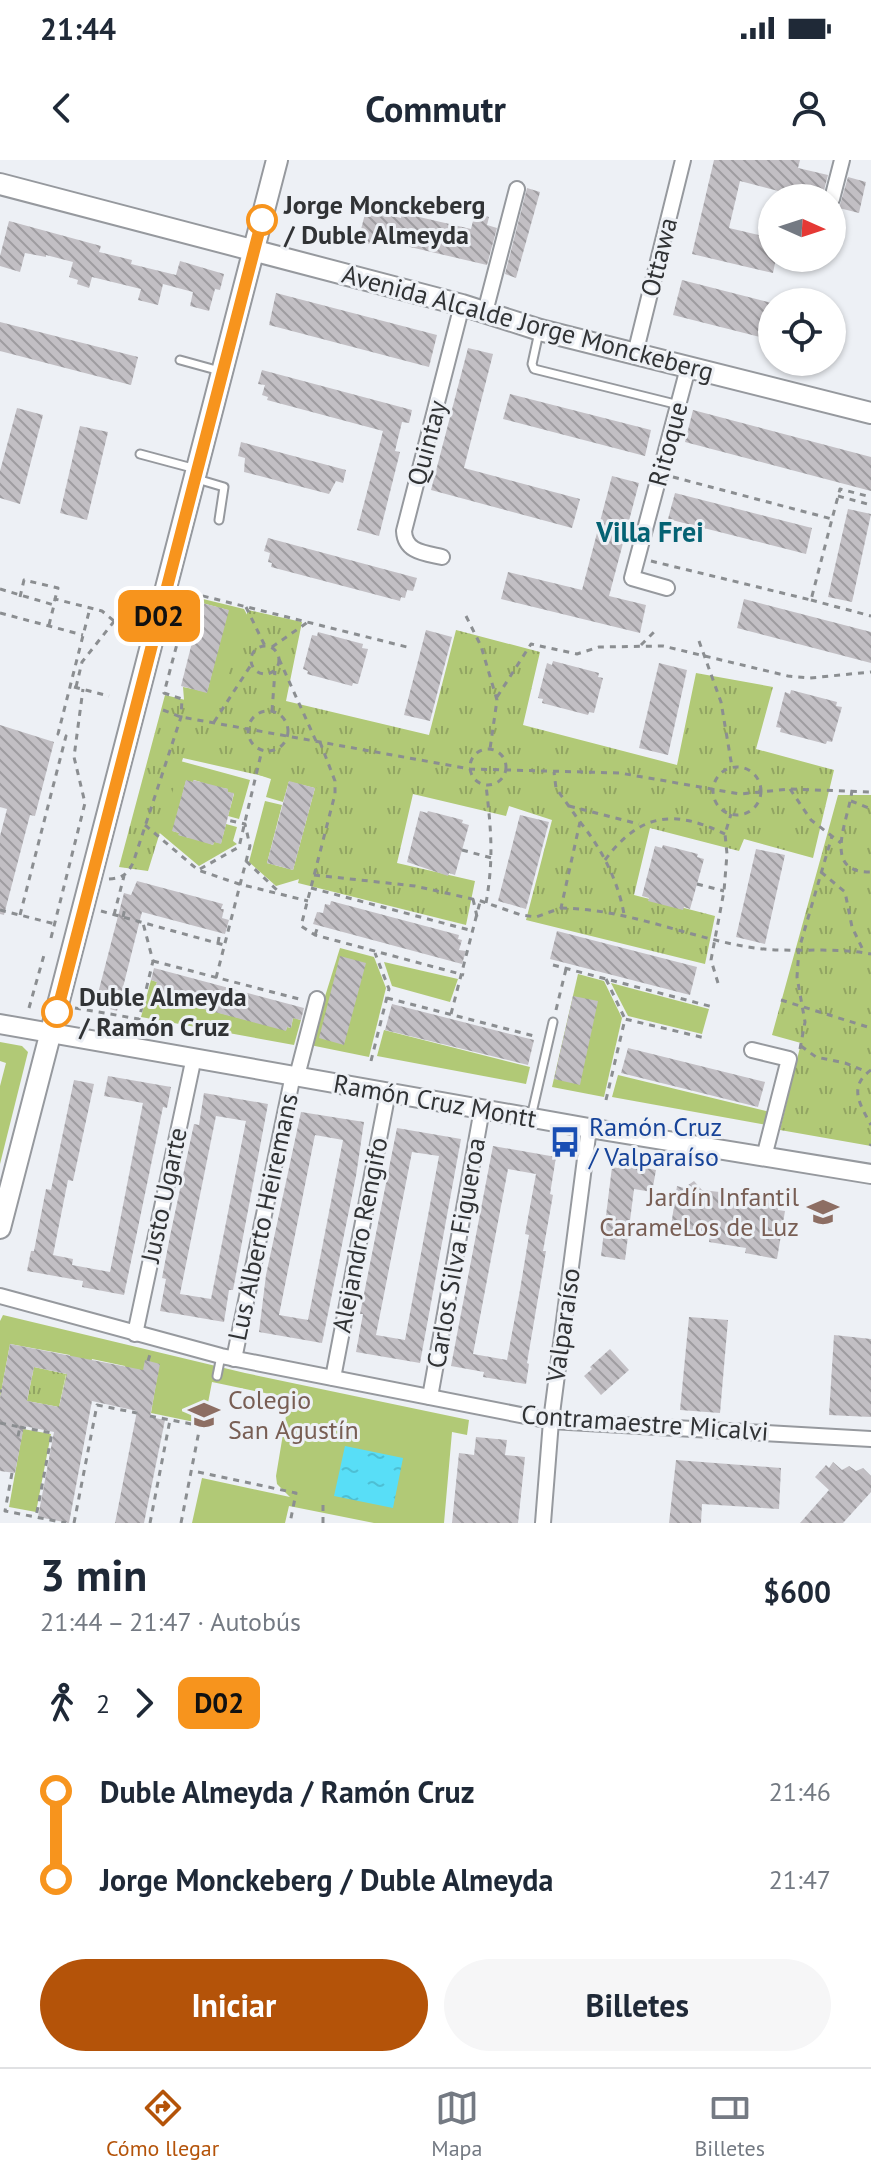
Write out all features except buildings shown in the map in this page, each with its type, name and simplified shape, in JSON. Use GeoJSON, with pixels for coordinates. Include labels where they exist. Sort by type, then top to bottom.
{"type":"FeatureCollection","features":[{"type":"Feature","properties":{"kind":"main road"},"geometry":{"type":"LineString","coordinates":[[0,1228],[277,160]]}},
{"type":"Feature","properties":{"kind":"main road","name":"Avenida Alcalde Jorge Monckeberg"},"geometry":{"type":"LineString","coordinates":[[0,184],[462,305],[540,330],[871,413]]}},
{"type":"Feature","properties":{"kind":"street","name":"Ottawa"},"geometry":{"type":"LineString","coordinates":[[635,354],[683,160]]}},
{"type":"Feature","properties":{"kind":"street"},"geometry":{"type":"LineString","coordinates":[[836,184],[842,160]]}},
{"type":"Feature","properties":{"kind":"street"},"geometry":{"type":"LineString","coordinates":[[485,312],[517,189]]}},
{"type":"Feature","properties":{"kind":"street","name":"Quintay"},"geometry":{"type":"LineString","coordinates":[[442,557],[410,548],[404,531],[462,305]]}},
{"type":"Feature","properties":{"kind":"street","name":"Ritoque"},"geometry":{"type":"LineString","coordinates":[[637,557],[688,368]]}},
{"type":"Feature","properties":{"kind":"street"},"geometry":{"type":"LineString","coordinates":[[637,557],[632,578],[667,588]]}},
{"type":"Feature","properties":{"kind":"street","name":"Lus Alberto Heiremans"},"geometry":{"type":"LineString","coordinates":[[228,1357],[312,1002]]}},
{"type":"Feature","properties":{"kind":"street","name":"Ramón Cruz Montt"},"geometry":{"type":"LineString","coordinates":[[0,1024],[589,1128],[871,1174]]}},
{"type":"Feature","properties":{"kind":"street"},"geometry":{"type":"LineString","coordinates":[[752,1050],[789,1059],[764,1157]]}},
{"type":"Feature","properties":{"kind":"street","name":"Justo Ugarte"},"geometry":{"type":"LineString","coordinates":[[135,1334],[194,1057]]}},
{"type":"Feature","properties":{"kind":"street","name":"Alejandro Rengifo"},"geometry":{"type":"LineString","coordinates":[[333,1378],[388,1092]]}},
{"type":"Feature","properties":{"kind":"street","name":"Carlos Silva Figueroa"},"geometry":{"type":"LineString","coordinates":[[430,1397],[482,1109]]}},
{"type":"Feature","properties":{"kind":"street","name":"Valparaíso"},"geometry":{"type":"LineString","coordinates":[[543,1523],[551,1421],[589,1128]]}},
{"type":"Feature","properties":{"kind":"street","name":"Contramaestre Micalvi"},"geometry":{"type":"LineString","coordinates":[[0,1296],[228,1357],[551,1421],[871,1439]]}},
{"type":"Feature","properties":{"kind":"lane"},"geometry":{"type":"LineString","coordinates":[[540,330],[532,364],[534,369],[679,405]]}},
{"type":"Feature","properties":{"kind":"lane"},"geometry":{"type":"LineString","coordinates":[[180,360],[223,372]]}},
{"type":"Feature","properties":{"kind":"lane"},"geometry":{"type":"LineString","coordinates":[[140,454],[224,487],[219,520]]}},
{"type":"Feature","properties":{"kind":"lane"},"geometry":{"type":"LineString","coordinates":[[531,1118],[553,1022]]}},
{"type":"Feature","properties":{"kind":"lane"},"geometry":{"type":"LineString","coordinates":[[217,1376],[228,1357]]}},
{"type":"Feature","properties":{"kind":"path"},"geometry":{"type":"LineString","coordinates":[[660,473],[832,519]]}},
{"type":"Feature","properties":{"kind":"path"},"geometry":{"type":"LineString","coordinates":[[811,600],[840,489],[871,497]]}},
{"type":"Feature","properties":{"kind":"path"},"geometry":{"type":"LineString","coordinates":[[838,496],[871,505]]}},
{"type":"Feature","properties":{"kind":"path"},"geometry":{"type":"LineString","coordinates":[[637,557],[871,616]]}},
{"type":"Feature","properties":{"kind":"path"},"geometry":{"type":"LineString","coordinates":[[20,597],[24,580],[58,588],[49,626]]}},
{"type":"Feature","properties":{"kind":"path"},"geometry":{"type":"LineString","coordinates":[[76,687],[82,662],[127,605],[134,607],[151,583]]}},
{"type":"Feature","properties":{"kind":"path"},"geometry":{"type":"LineString","coordinates":[[181,588],[407,647]]}},
{"type":"Feature","properties":{"kind":"path"},"geometry":{"type":"LineString","coordinates":[[0,590],[54,605]]}},
{"type":"Feature","properties":{"kind":"path"},"geometry":{"type":"LineString","coordinates":[[114,915],[124,876],[133,863],[181,717],[182,699],[164,693],[191,593]]}},
{"type":"Feature","properties":{"kind":"path"},"geometry":{"type":"LineString","coordinates":[[55,599],[102,611],[114,621]]}},
{"type":"Feature","properties":{"kind":"path"},"geometry":{"type":"LineString","coordinates":[[246,607],[265,646]]}},
{"type":"Feature","properties":{"kind":"path"},"geometry":{"type":"LineString","coordinates":[[20,915],[66,736],[58,734],[90,608]]}},
{"type":"Feature","properties":{"kind":"path"},"geometry":{"type":"LineString","coordinates":[[0,613],[83,635]]}},
{"type":"Feature","properties":{"kind":"path"},"geometry":{"type":"LineString","coordinates":[[466,616],[481,646],[497,697]]}},
{"type":"Feature","properties":{"kind":"path"},"geometry":{"type":"LineString","coordinates":[[213,723],[251,665],[253,652],[265,646],[271,647],[308,622]]}},
{"type":"Feature","properties":{"kind":"path"},"geometry":{"type":"LineString","coordinates":[[641,645],[656,630]]}},
{"type":"Feature","properties":{"kind":"path"},"geometry":{"type":"LineString","coordinates":[[699,641],[721,702],[732,767]]}},
{"type":"Feature","properties":{"kind":"path"},"geometry":{"type":"LineString","coordinates":[[490,749],[497,697],[531,644],[577,654],[599,647],[663,646],[788,676],[810,678],[871,672]]}},
{"type":"Feature","properties":{"kind":"path"},"geometry":{"type":"LineString","coordinates":[[271,647],[318,741],[336,787],[301,926],[315,935],[463,974]]}},
{"type":"Feature","properties":{"kind":"path"},"geometry":{"type":"LineString","coordinates":[[272,711],[275,670],[279,659]]}},
{"type":"Feature","properties":{"kind":"path"},"geometry":{"type":"LineString","coordinates":[[251,665],[261,674],[275,670]]}},
{"type":"Feature","properties":{"kind":"path"},"geometry":{"type":"LineString","coordinates":[[71,686],[109,696]]}},
{"type":"Feature","properties":{"kind":"path"},"geometry":{"type":"LineString","coordinates":[[51,938],[85,803],[74,757],[83,689]]}},
{"type":"Feature","properties":{"kind":"path"},"geometry":{"type":"LineString","coordinates":[[163,710],[181,717],[470,769],[620,773],[740,794],[790,789],[871,792]]}},
{"type":"Feature","properties":{"kind":"path"},"geometry":{"type":"LineString","coordinates":[[272,711],[287,723],[287,736],[280,747],[262,750],[251,742],[248,729],[259,713],[272,711]]}},
{"type":"Feature","properties":{"kind":"path"},"geometry":{"type":"LineString","coordinates":[[490,749],[502,755],[506,771],[498,782],[486,785],[475,779],[470,769],[475,755],[490,749]]}},
{"type":"Feature","properties":{"kind":"path"},"geometry":{"type":"LineString","coordinates":[[198,870],[239,847],[262,750]]}},
{"type":"Feature","properties":{"kind":"path"},"geometry":{"type":"LineString","coordinates":[[732,767],[745,768],[755,774],[761,792],[752,809],[742,815],[731,814],[717,805],[713,790],[718,776],[732,767]]}},
{"type":"Feature","properties":{"kind":"path"},"geometry":{"type":"LineString","coordinates":[[554,772],[556,788],[605,860],[617,886],[624,914]]}},
{"type":"Feature","properties":{"kind":"path"},"geometry":{"type":"LineString","coordinates":[[451,1014],[483,902],[492,858],[493,838],[486,785]]}},
{"type":"Feature","properties":{"kind":"path"},"geometry":{"type":"LineString","coordinates":[[790,789],[811,820],[841,843]]}},
{"type":"Feature","properties":{"kind":"path"},"geometry":{"type":"LineString","coordinates":[[852,790],[841,855],[846,865],[854,870],[871,872]]}},
{"type":"Feature","properties":{"kind":"path"},"geometry":{"type":"LineString","coordinates":[[851,801],[871,809]]}},
{"type":"Feature","properties":{"kind":"path"},"geometry":{"type":"LineString","coordinates":[[569,806],[641,825]]}},
{"type":"Feature","properties":{"kind":"path"},"geometry":{"type":"LineString","coordinates":[[718,983],[711,965],[724,891],[725,834],[731,814]]}},
{"type":"Feature","properties":{"kind":"path"},"geometry":{"type":"LineString","coordinates":[[605,860],[617,844],[641,825],[660,819],[681,818],[700,822],[725,834]]}},
{"type":"Feature","properties":{"kind":"path"},"geometry":{"type":"LineString","coordinates":[[227,820],[245,824]]}},
{"type":"Feature","properties":{"kind":"path"},"geometry":{"type":"LineString","coordinates":[[561,908],[580,822]]}},
{"type":"Feature","properties":{"kind":"path"},"geometry":{"type":"LineString","coordinates":[[216,978],[250,846],[245,824]]}},
{"type":"Feature","properties":{"kind":"path"},"geometry":{"type":"LineString","coordinates":[[145,825],[198,870],[308,901]]}},
{"type":"Feature","properties":{"kind":"path"},"geometry":{"type":"LineString","coordinates":[[832,836],[799,949],[797,977],[804,1008],[801,1045],[816,1057],[869,1071],[858,1093],[858,1100],[871,1125]]}},
{"type":"Feature","properties":{"kind":"path"},"geometry":{"type":"LineString","coordinates":[[462,850],[492,858]]}},
{"type":"Feature","properties":{"kind":"path"},"geometry":{"type":"LineString","coordinates":[[246,861],[281,894]]}},
{"type":"Feature","properties":{"kind":"path"},"geometry":{"type":"LineString","coordinates":[[821,872],[845,892],[852,927],[864,952]]}},
{"type":"Feature","properties":{"kind":"path"},"geometry":{"type":"LineString","coordinates":[[314,875],[415,886],[536,917],[561,908],[624,914],[753,948],[846,948],[871,954]]}},
{"type":"Feature","properties":{"kind":"path"},"geometry":{"type":"LineString","coordinates":[[109,879],[124,876]]}},
{"type":"Feature","properties":{"kind":"path"},"geometry":{"type":"LineString","coordinates":[[697,884],[724,891]]}},
{"type":"Feature","properties":{"kind":"path"},"geometry":{"type":"LineString","coordinates":[[311,888],[473,931]]}},
{"type":"Feature","properties":{"kind":"path"},"geometry":{"type":"LineString","coordinates":[[473,899],[477,919]]}},
{"type":"Feature","properties":{"kind":"path"},"geometry":{"type":"LineString","coordinates":[[123,917],[125,908]]}},
{"type":"Feature","properties":{"kind":"path"},"geometry":{"type":"LineString","coordinates":[[0,910],[55,924]]}},
{"type":"Feature","properties":{"kind":"path"},"geometry":{"type":"LineString","coordinates":[[100,911],[224,945]]}},
{"type":"Feature","properties":{"kind":"path"},"geometry":{"type":"LineString","coordinates":[[75,1008],[139,1019],[153,961],[143,923]]}},
{"type":"Feature","properties":{"kind":"path"},"geometry":{"type":"LineString","coordinates":[[315,935],[318,926]]}},
{"type":"Feature","properties":{"kind":"path"},"geometry":{"type":"LineString","coordinates":[[218,943],[220,933],[227,936]]}},
{"type":"Feature","properties":{"kind":"path"},"geometry":{"type":"LineString","coordinates":[[371,1061],[389,989],[374,951]]}},
{"type":"Feature","properties":{"kind":"path"},"geometry":{"type":"LineString","coordinates":[[29,1008],[44,955]]}},
{"type":"Feature","properties":{"kind":"path"},"geometry":{"type":"LineString","coordinates":[[153,961],[312,1002]]}},
{"type":"Feature","properties":{"kind":"path"},"geometry":{"type":"LineString","coordinates":[[159,969],[161,963]]}},
{"type":"Feature","properties":{"kind":"path"},"geometry":{"type":"LineString","coordinates":[[455,972],[458,963]]}},
{"type":"Feature","properties":{"kind":"path"},"geometry":{"type":"LineString","coordinates":[[553,965],[713,1007]]}},
{"type":"Feature","properties":{"kind":"path"},"geometry":{"type":"LineString","coordinates":[[553,1022],[566,969]]}},
{"type":"Feature","properties":{"kind":"path"},"geometry":{"type":"LineString","coordinates":[[606,979],[625,1019],[606,1100]]}},
{"type":"Feature","properties":{"kind":"path"},"geometry":{"type":"LineString","coordinates":[[387,998],[544,1039]]}},
{"type":"Feature","properties":{"kind":"path"},"geometry":{"type":"LineString","coordinates":[[781,1000],[871,1028]]}},
{"type":"Feature","properties":{"kind":"path"},"geometry":{"type":"LineString","coordinates":[[625,1019],[705,1038]]}},
{"type":"Feature","properties":{"kind":"path"},"geometry":{"type":"LineString","coordinates":[[74,1523],[97,1404],[137,1413]]}},
{"type":"Feature","properties":{"kind":"path"},"geometry":{"type":"LineString","coordinates":[[150,1416],[207,1427]]}},
{"type":"Feature","properties":{"kind":"path"},"geometry":{"type":"LineString","coordinates":[[150,1523],[170,1420]]}},
{"type":"Feature","properties":{"kind":"path"},"geometry":{"type":"LineString","coordinates":[[0,1423],[52,1433],[36,1517]]}},
{"type":"Feature","properties":{"kind":"path"},"geometry":{"type":"LineString","coordinates":[[181,1523],[200,1426]]}},
{"type":"Feature","properties":{"kind":"path"},"geometry":{"type":"LineString","coordinates":[[17,1441],[20,1427]]}},
{"type":"Feature","properties":{"kind":"path"},"geometry":{"type":"LineString","coordinates":[[198,1472],[296,1493],[290,1523]]}},
{"type":"Feature","properties":{"kind":"path"},"geometry":{"type":"LineString","coordinates":[[12,1473],[5,1511],[66,1523]]}},
{"type":"Feature","properties":{"kind":"path"},"geometry":{"type":"LineString","coordinates":[[323,1500],[323,1523]]}},
{"type":"Feature","properties":{"kind":"green space"},"geometry":{"type":"Polygon","coordinates":[[[203,599],[244,609],[260,640],[214,717],[185,712],[183,687],[207,692],[228,610],[202,603],[203,599]]]}},
{"type":"Feature","properties":{"kind":"green space"},"geometry":{"type":"Polygon","coordinates":[[[248,610],[302,622],[286,701],[429,735],[456,630],[540,652],[523,725],[677,765],[696,673],[773,687],[756,749],[834,770],[813,858],[744,839],[739,851],[650,828],[634,895],[715,916],[705,964],[526,920],[552,820],[509,806],[506,816],[413,794],[397,863],[475,881],[466,925],[298,883],[321,789],[183,758],[148,871],[119,867],[165,695],[218,708],[248,610]]]}},
{"type":"Feature","properties":{"kind":"green space"},"geometry":{"type":"Polygon","coordinates":[[[264,753],[333,781],[313,875],[276,886],[249,862],[265,801],[282,805],[267,863],[293,870],[315,788],[289,781],[283,802],[266,797],[271,779],[259,775],[264,753]]]}},
{"type":"Feature","properties":{"kind":"green space"},"geometry":{"type":"Polygon","coordinates":[[[173,759],[250,780],[239,819],[228,816],[234,794],[228,789],[194,780],[186,781],[173,831],[213,845],[214,842],[221,843],[226,824],[237,827],[233,841],[237,844],[199,866],[155,829],[173,759]]]}},
{"type":"Feature","properties":{"kind":"green space"},"geometry":{"type":"Polygon","coordinates":[[[838,795],[871,795],[871,1146],[780,1130],[801,1043],[772,1035],[838,795]]]}},
{"type":"Feature","properties":{"kind":"green space"},"geometry":{"type":"Polygon","coordinates":[[[340,948],[374,957],[386,988],[369,1057],[310,1045],[340,948]]]}},
{"type":"Feature","properties":{"kind":"green space"},"geometry":{"type":"Polygon","coordinates":[[[384,962],[458,979],[450,1002],[392,986],[384,962]]]}},
{"type":"Feature","properties":{"kind":"green space"},"geometry":{"type":"Polygon","coordinates":[[[578,974],[604,981],[622,1018],[604,1097],[552,1087],[578,974]]]}},
{"type":"Feature","properties":{"kind":"green space"},"geometry":{"type":"Polygon","coordinates":[[[151,980],[157,982],[154,991],[159,993],[158,997],[286,1030],[287,1027],[291,1028],[293,1018],[301,1020],[294,1045],[141,1017],[151,980]]]}},
{"type":"Feature","properties":{"kind":"green space"},"geometry":{"type":"Polygon","coordinates":[[[611,983],[709,1009],[702,1034],[628,1016],[611,983]]]}},
{"type":"Feature","properties":{"kind":"green space"},"geometry":{"type":"Polygon","coordinates":[[[384,1030],[530,1067],[526,1084],[377,1056],[384,1030]]]}},
{"type":"Feature","properties":{"kind":"green space"},"geometry":{"type":"Polygon","coordinates":[[[0,1042],[22,1046],[28,1052],[0,1164],[0,1086],[6,1063],[0,1061],[0,1042]]]}},
{"type":"Feature","properties":{"kind":"green space"},"geometry":{"type":"Polygon","coordinates":[[[618,1075],[770,1112],[767,1125],[612,1097],[618,1075]]]}},
{"type":"Feature","properties":{"kind":"green space"},"geometry":{"type":"Polygon","coordinates":[[[3,1315],[245,1373],[469,1420],[467,1435],[452,1432],[444,1523],[374,1523],[289,1506],[285,1523],[192,1523],[202,1478],[290,1497],[277,1484],[276,1476],[289,1398],[212,1382],[204,1424],[151,1413],[158,1371],[135,1410],[125,1366],[92,1359],[84,1399],[62,1395],[70,1355],[10,1344],[0,1398],[0,1321],[3,1315]]]}},
{"type":"Feature","properties":{"kind":"green space"},"geometry":{"type":"Polygon","coordinates":[[[34,1367],[66,1374],[59,1407],[27,1401],[34,1367]]]}},
{"type":"Feature","properties":{"kind":"green space"},"geometry":{"type":"Polygon","coordinates":[[[23,1429],[51,1434],[36,1512],[9,1507],[23,1429]]]}},
{"type":"Feature","properties":{"kind":"water"},"geometry":{"type":"Polygon","coordinates":[[[345,1446],[403,1458],[393,1508],[334,1496],[345,1446]]]}},
{"type":"Feature","properties":{"kind":"bus line","name":"D02"},"geometry":{"type":"LineString","coordinates":[[57,1012],[262,220]]}},
{"type":"Feature","properties":{"kind":"place","name":"Jorge Monckeberg / Duble Almeyda"},"geometry":{"type":"Point","coordinates":[262,220]}},
{"type":"Feature","properties":{"kind":"place","name":"Duble Almeyda / Ramón Cruz"},"geometry":{"type":"Point","coordinates":[57,1012]}},
{"type":"Feature","properties":{"kind":"place","name":"Ramón Cruz / Valparaíso"},"geometry":{"type":"Point","coordinates":[565,1142]}},
{"type":"Feature","properties":{"kind":"place","name":"Jardín Infantil CarameLos de Luz"},"geometry":{"type":"Point","coordinates":[823,1212]}},
{"type":"Feature","properties":{"kind":"place","name":"Colegio San Agustín"},"geometry":{"type":"Point","coordinates":[204,1415]}},
{"type":"Feature","properties":{"kind":"district","name":"Villa Frei"},"geometry":{"type":"Point","coordinates":[650,532]}}]}
